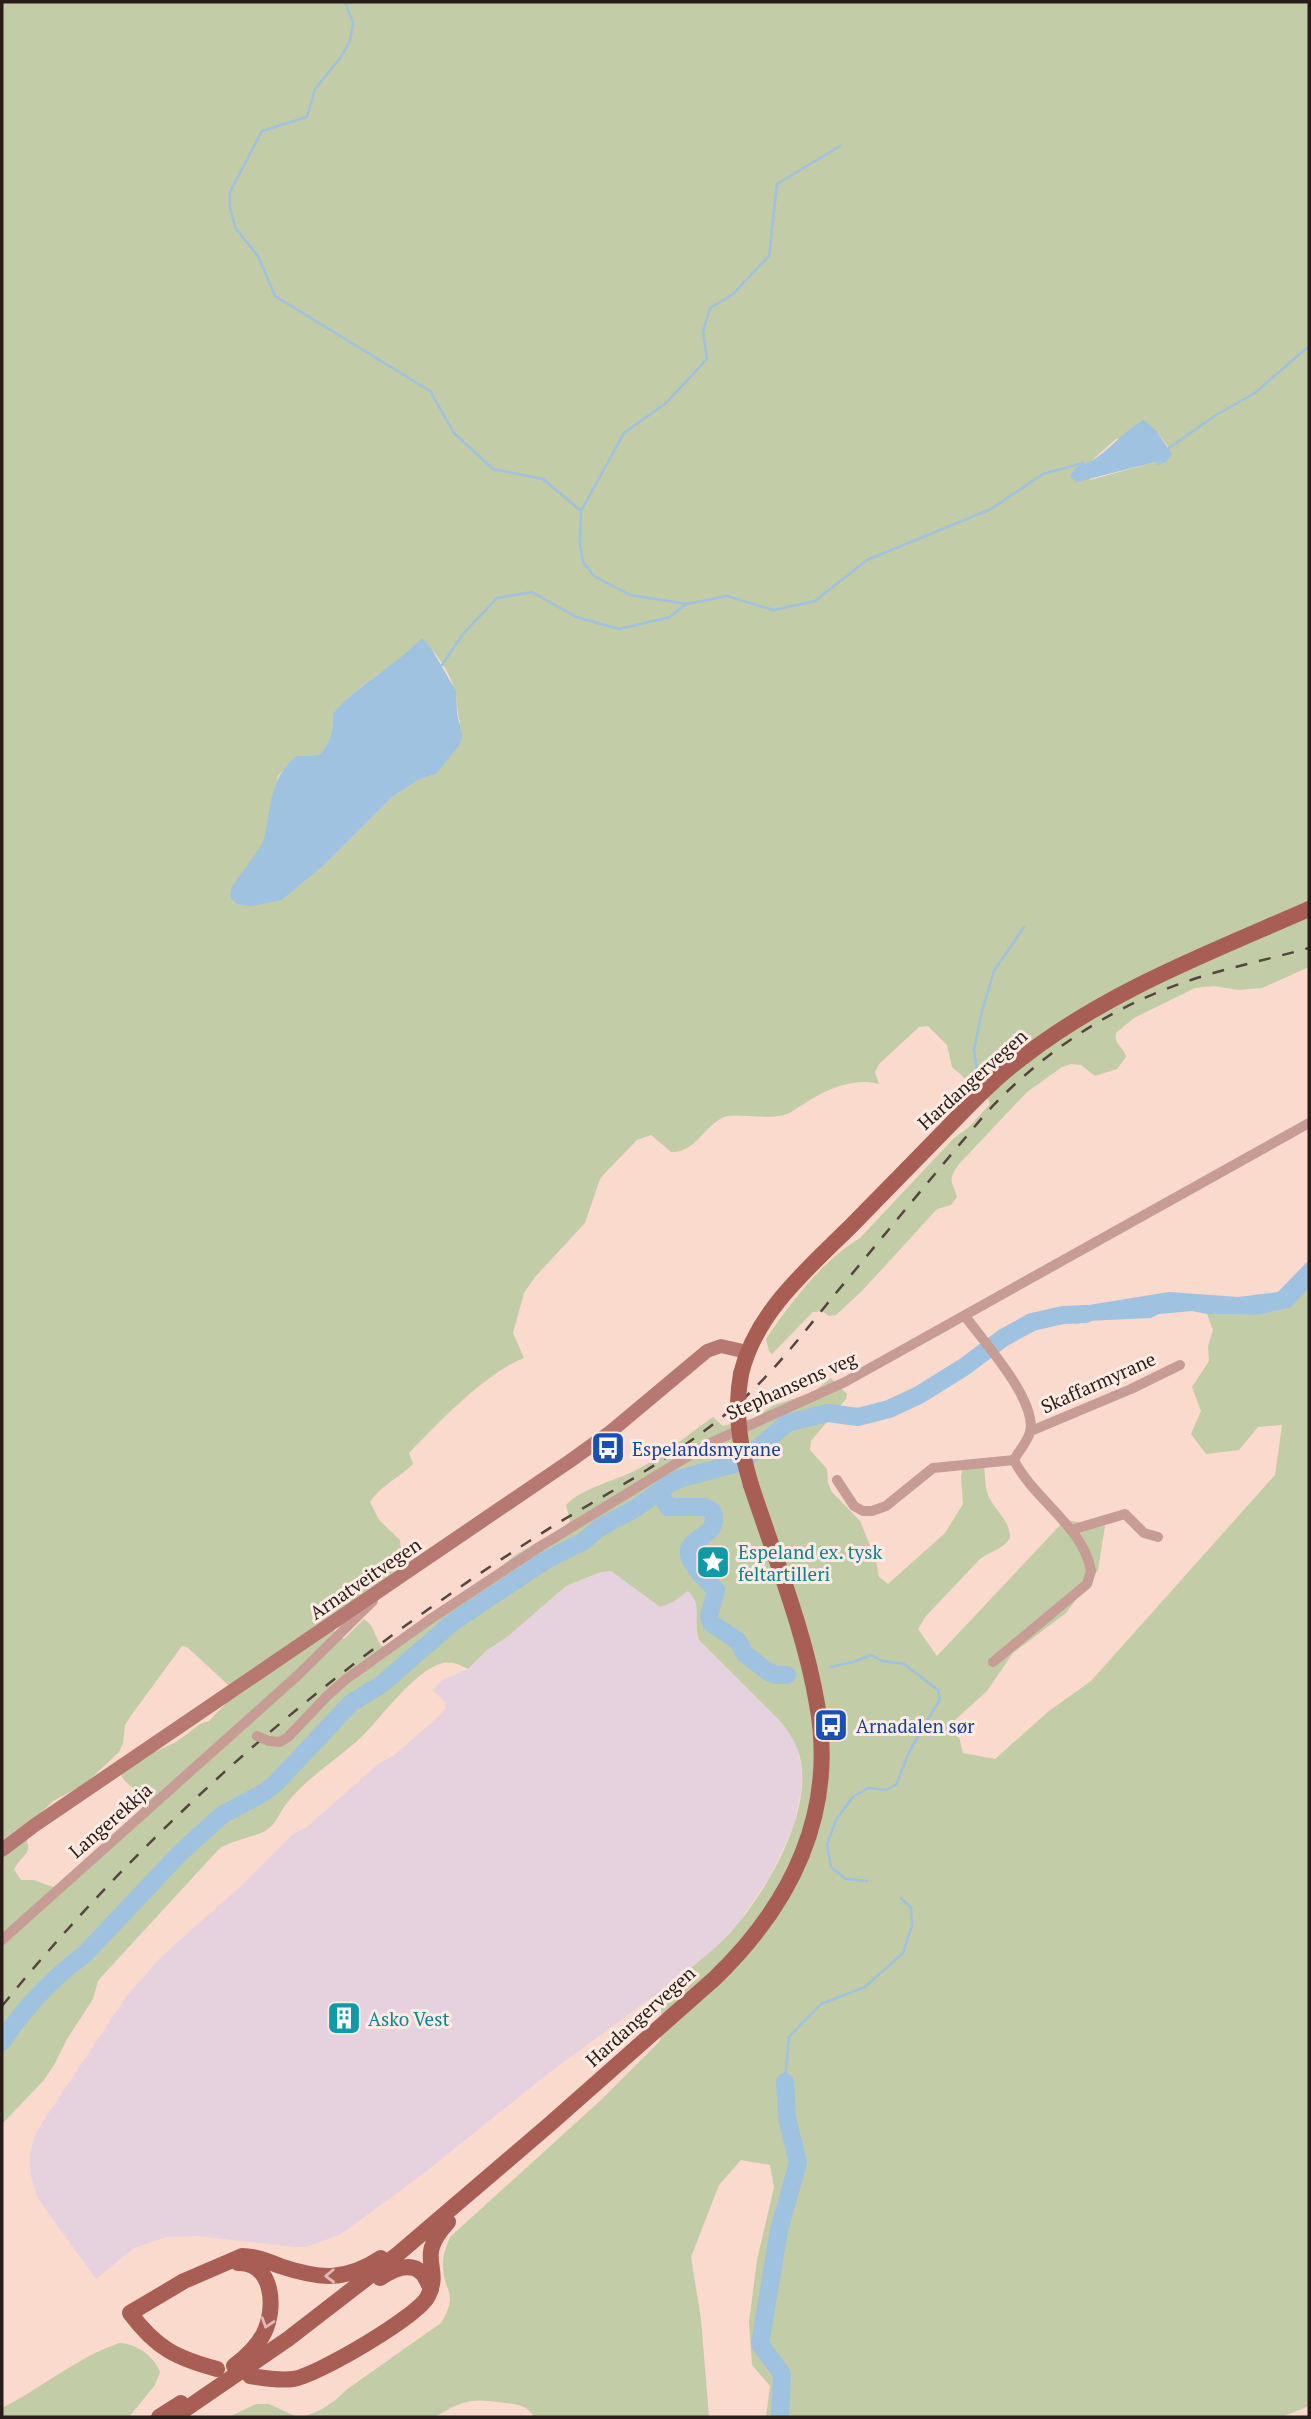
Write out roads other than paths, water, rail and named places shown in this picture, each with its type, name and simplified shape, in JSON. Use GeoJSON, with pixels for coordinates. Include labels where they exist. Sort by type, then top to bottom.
{"type":"FeatureCollection","features":[{"type":"Feature","properties":{"kind":"main road","name":"Hardangervegen"},"geometry":{"type":"LineString","coordinates":[[174,2417],[288,2339],[407,2247],[508,2161],[692,1999],[750,1941],[785,1892],[812,1828],[822,1762],[818,1704],[806,1654],[751,1485],[737,1422],[737,1395],[747,1352],[766,1318],[792,1287],[967,1107],[1021,1057],[1123,993],[1309,909]]}},
{"type":"Feature","properties":{"kind":"main road","name":"Arnatveitvegen"},"geometry":{"type":"LineString","coordinates":[[2,1850],[45,1817],[609,1433],[707,1351],[721,1346],[747,1352]]}},
{"type":"Feature","properties":{"kind":"main road"},"geometry":{"type":"LineString","coordinates":[[250,2376],[293,2379],[323,2368],[414,2311],[427,2298],[430,2289],[430,2250],[439,2232],[514,2164],[550,2124]]}},
{"type":"Feature","properties":{"kind":"main road"},"geometry":{"type":"LineString","coordinates":[[217,2369],[191,2362],[165,2350],[149,2337],[130,2313],[176,2285],[242,2256],[252,2256],[316,2276],[338,2276],[356,2272],[392,2249],[471,2183],[508,2161]]}},
{"type":"Feature","properties":{"kind":"main road"},"geometry":{"type":"LineString","coordinates":[[159,2417],[244,2358],[255,2347],[265,2330],[270,2317],[271,2302],[265,2277],[244,2263],[225,2263]]}},
{"type":"Feature","properties":{"kind":"main road"},"geometry":{"type":"LineString","coordinates":[[288,2339],[313,2330],[387,2274],[399,2268],[408,2267],[422,2273],[430,2289]]}},
{"type":"Feature","properties":{"kind":"street","name":"Stephansens veg"},"geometry":{"type":"LineString","coordinates":[[241,1727],[269,1741],[280,1742],[345,1681],[429,1620],[541,1546],[708,1444],[845,1382],[1309,1123]]}},
{"type":"Feature","properties":{"kind":"street","name":"Skaffarmyrane"},"geometry":{"type":"LineString","coordinates":[[965,1316],[1026,1402],[1031,1431]]}},
{"type":"Feature","properties":{"kind":"street","name":"Skaffarmyrane"},"geometry":{"type":"LineString","coordinates":[[1014,1460],[1031,1431],[1180,1365]]}},
{"type":"Feature","properties":{"kind":"street"},"geometry":{"type":"LineString","coordinates":[[837,1480],[854,1506],[863,1511],[872,1511],[886,1506],[933,1468],[1014,1460],[1026,1481],[1072,1530],[1091,1566],[1087,1584],[993,1662]]}},
{"type":"Feature","properties":{"kind":"street"},"geometry":{"type":"LineString","coordinates":[[1072,1530],[1125,1514],[1144,1533],[1158,1537]]}},
{"type":"Feature","properties":{"kind":"street","name":"Langerekkja"},"geometry":{"type":"LineString","coordinates":[[2,1940],[315,1659],[385,1588]]}},
{"type":"Feature","properties":{"kind":"water"},"geometry":{"type":"Polygon","coordinates":[[[1144,420],[1157,432],[1172,454],[1166,462],[1158,465],[1155,462],[1077,482],[1070,477],[1078,467],[1096,458],[1144,420]]]}},
{"type":"Feature","properties":{"kind":"water"},"geometry":{"type":"Polygon","coordinates":[[[422,638],[431,648],[456,691],[462,736],[460,744],[436,774],[418,780],[391,798],[322,867],[282,900],[251,906],[237,904],[230,898],[231,889],[264,839],[272,795],[280,775],[296,756],[319,755],[330,736],[333,713],[422,638]]]}},
{"type":"Feature","properties":{"kind":"water"},"geometry":{"type":"Polygon","coordinates":[[[1309,1260],[1309,1288],[1290,1308],[1256,1315],[1192,1311],[1159,1314],[1151,1318],[1085,1321],[1076,1324],[1063,1315],[1070,1308],[1169,1292],[1238,1297],[1278,1292],[1309,1260]]]}},
{"type":"Feature","properties":{"kind":"waterway"},"geometry":{"type":"LineString","coordinates":[[345,2],[353,23],[350,41],[341,57],[315,89],[307,117],[262,131],[230,192],[230,208],[236,229],[258,256],[275,296],[430,391],[454,433],[493,469],[543,479],[581,511]]}},
{"type":"Feature","properties":{"kind":"waterway"},"geometry":{"type":"LineString","coordinates":[[840,146],[777,184],[769,256],[732,295],[710,308],[703,332],[707,359],[666,403],[624,433],[581,511],[580,544],[583,562],[594,576],[630,595],[687,604],[727,596],[773,610],[815,601],[867,560],[991,509],[1043,474],[1083,463]]}},
{"type":"Feature","properties":{"kind":"waterway"},"geometry":{"type":"LineString","coordinates":[[1169,448],[1216,415],[1255,393],[1309,346]]}},
{"type":"Feature","properties":{"kind":"waterway"},"geometry":{"type":"LineString","coordinates":[[442,665],[463,634],[497,598],[532,592],[576,617],[619,629],[670,617],[686,604]]}},
{"type":"Feature","properties":{"kind":"waterway"},"geometry":{"type":"LineString","coordinates":[[979,1084],[974,1050],[981,1015],[994,971],[1024,927]]}},
{"type":"Feature","properties":{"kind":"waterway"},"geometry":{"type":"LineString","coordinates":[[2,2042],[39,1995],[84,1955],[180,1853],[222,1815],[275,1784],[351,1703],[382,1684],[453,1622],[546,1560],[584,1541],[599,1528],[636,1508],[669,1484],[742,1462],[787,1423],[828,1413],[858,1417],[889,1409],[919,1395],[1003,1338],[1032,1322],[1063,1315],[1086,1314]]}},
{"type":"Feature","properties":{"kind":"waterway"},"geometry":{"type":"LineString","coordinates":[[659,1492],[668,1507],[705,1507],[713,1512],[712,1528],[695,1541],[689,1551],[695,1567],[716,1590],[709,1616],[711,1623],[738,1641],[745,1654],[767,1671],[776,1675],[787,1675]]}},
{"type":"Feature","properties":{"kind":"waterway"},"geometry":{"type":"LineString","coordinates":[[830,1667],[871,1655],[882,1661],[904,1664],[938,1690],[940,1699],[909,1752],[896,1785],[886,1790],[868,1788],[853,1797],[837,1818],[827,1844],[831,1867],[846,1879],[867,1881]]}},
{"type":"Feature","properties":{"kind":"waterway"},"geometry":{"type":"LineString","coordinates":[[785,2082],[789,2037],[821,2004],[865,1987],[903,1953],[912,1925],[911,1908],[901,1898]]}},
{"type":"Feature","properties":{"kind":"waterway"},"geometry":{"type":"LineString","coordinates":[[780,2417],[782,2374],[760,2344],[779,2230],[798,2163],[787,2118],[785,2082]]}},
{"type":"Feature","properties":{"kind":"railway"},"geometry":{"type":"LineString","coordinates":[[2,2006],[51,1948],[155,1838],[266,1735],[324,1687],[384,1641],[486,1570],[553,1526],[646,1471],[733,1408],[787,1353],[987,1112],[1032,1069],[1081,1033],[1134,1003],[1191,980],[1309,948]]}},
{"type":"Feature","properties":{"kind":"place","name":"Espelandsmyrane"},"geometry":{"type":"Point","coordinates":[608,1448]}},
{"type":"Feature","properties":{"kind":"place","name":"Espeland ex. tysk feltartilleri"},"geometry":{"type":"Point","coordinates":[713,1562]}},
{"type":"Feature","properties":{"kind":"place","name":"Arnadalen sør"},"geometry":{"type":"Point","coordinates":[831,1725]}},
{"type":"Feature","properties":{"kind":"place","name":"Asko Vest"},"geometry":{"type":"Point","coordinates":[344,2018]}}]}
